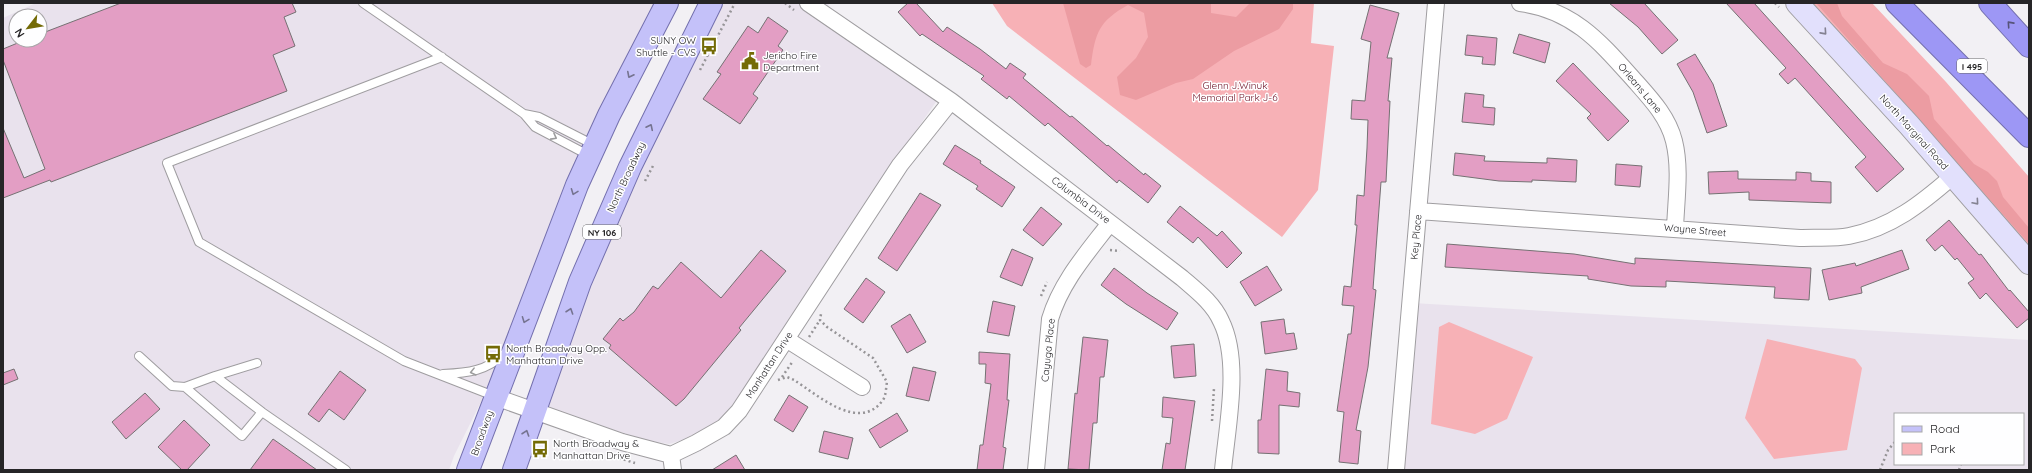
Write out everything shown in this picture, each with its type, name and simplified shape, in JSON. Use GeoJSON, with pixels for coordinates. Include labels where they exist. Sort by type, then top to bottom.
{"type":"FeatureCollection","features":[{"type":"Feature","properties":{"kind":"highway"},"geometry":{"type":"LineString","coordinates":[[1897,3],[2029,136]]}},
{"type":"Feature","properties":{"kind":"highway","name":"I 495"},"geometry":{"type":"LineString","coordinates":[[1914,3],[2029,130]]}},
{"type":"Feature","properties":{"kind":"highway"},"geometry":{"type":"LineString","coordinates":[[1990,3],[2029,46]]}},
{"type":"Feature","properties":{"kind":"main road"},"geometry":{"type":"LineString","coordinates":[[495,397],[577,186],[609,115],[667,3]]}},
{"type":"Feature","properties":{"kind":"main road","name":"North Broadway"},"geometry":{"type":"LineString","coordinates":[[514,470],[580,282],[630,167],[711,3]]}},
{"type":"Feature","properties":{"kind":"main road","name":"North Marginal Road"},"geometry":{"type":"LineString","coordinates":[[1789,6],[1953,176],[2029,263]]}},
{"type":"Feature","properties":{"kind":"main road","name":"Broadway"},"geometry":{"type":"LineString","coordinates":[[468,470],[495,397]]}},
{"type":"Feature","properties":{"kind":"street","name":"Columbia Drive"},"geometry":{"type":"LineString","coordinates":[[808,3],[840,23],[951,101],[1188,283],[1208,301],[1221,321],[1230,344],[1232,365],[1223,470]]}},
{"type":"Feature","properties":{"kind":"street","name":"Key Place"},"geometry":{"type":"LineString","coordinates":[[1396,470],[1436,3]]}},
{"type":"Feature","properties":{"kind":"street","name":"Orleans Lane"},"geometry":{"type":"LineString","coordinates":[[1520,3],[1554,12],[1570,20],[1599,40],[1663,114],[1674,140],[1678,162],[1675,229]]}},
{"type":"Feature","properties":{"kind":"street","name":"Manhattan Drive"},"geometry":{"type":"LineString","coordinates":[[495,397],[622,442],[672,462],[696,443],[724,427],[739,411],[900,165],[951,101]]}},
{"type":"Feature","properties":{"kind":"street","name":"Wayne Street"},"geometry":{"type":"LineString","coordinates":[[1418,211],[1800,238],[1849,236],[1896,220],[1922,204],[1953,176]]}},
{"type":"Feature","properties":{"kind":"street","name":"Cayuga Place"},"geometry":{"type":"LineString","coordinates":[[1036,470],[1050,319],[1055,302],[1065,282],[1110,223]]}},
{"type":"Feature","properties":{"kind":"street"},"geometry":{"type":"LineString","coordinates":[[786,339],[862,388]]}},
{"type":"Feature","properties":{"kind":"lane"},"geometry":{"type":"LineString","coordinates":[[363,3],[524,114],[539,117],[593,151]]}},
{"type":"Feature","properties":{"kind":"lane"},"geometry":{"type":"LineString","coordinates":[[442,57],[167,163],[199,242],[404,361],[495,397]]}},
{"type":"Feature","properties":{"kind":"lane"},"geometry":{"type":"LineString","coordinates":[[438,374],[477,371],[500,358],[516,342]]}},
{"type":"Feature","properties":{"kind":"lane"},"geometry":{"type":"LineString","coordinates":[[139,356],[172,386],[185,387],[257,363]]}},
{"type":"Feature","properties":{"kind":"lane"},"geometry":{"type":"LineString","coordinates":[[216,376],[262,412],[346,470]]}},
{"type":"Feature","properties":{"kind":"lane"},"geometry":{"type":"LineString","coordinates":[[185,387],[242,436],[262,412]]}},
{"type":"Feature","properties":{"kind":"path"},"geometry":{"type":"LineString","coordinates":[[696,77],[735,3]]}},
{"type":"Feature","properties":{"kind":"path"},"geometry":{"type":"LineString","coordinates":[[1775,3],[1789,6]]}},
{"type":"Feature","properties":{"kind":"path"},"geometry":{"type":"LineString","coordinates":[[645,182],[655,162]]}},
{"type":"Feature","properties":{"kind":"path"},"geometry":{"type":"LineString","coordinates":[[1107,252],[1111,248],[1123,253]]}},
{"type":"Feature","properties":{"kind":"path"},"geometry":{"type":"LineString","coordinates":[[1039,303],[1044,288],[1051,277]]}},
{"type":"Feature","properties":{"kind":"path"},"geometry":{"type":"LineString","coordinates":[[776,382],[787,377],[848,413],[867,413],[884,400],[887,382],[874,358],[826,327],[820,320],[822,311]]}},
{"type":"Feature","properties":{"kind":"path"},"geometry":{"type":"LineString","coordinates":[[1212,423],[1215,383]]}},
{"type":"Feature","properties":{"kind":"path"},"geometry":{"type":"LineString","coordinates":[[1880,470],[1888,450],[1894,443]]}},
{"type":"Feature","properties":{"kind":"shaded area"},"geometry":{"type":"Polygon","coordinates":[[[36,3],[667,3],[535,294],[454,456],[449,470],[3,470],[3,18],[8,16],[8,48],[48,48],[48,8],[25,8],[36,3]]]}},
{"type":"Feature","properties":{"kind":"shaded area"},"geometry":{"type":"Polygon","coordinates":[[[722,3],[830,3],[821,17],[938,99],[871,195],[739,402],[720,421],[690,438],[669,444],[645,440],[547,408],[579,313],[611,229],[676,92],[722,3]]]}},
{"type":"Feature","properties":{"kind":"shaded area"},"geometry":{"type":"Polygon","coordinates":[[[1063,3],[1211,3],[1211,13],[1236,17],[1250,3],[1293,3],[1293,9],[1279,29],[1234,51],[1193,79],[1176,83],[1136,100],[1120,95],[1117,77],[1136,58],[1148,37],[1144,13],[1128,5],[1111,17],[1100,29],[1094,44],[1091,65],[1086,68],[1080,64],[1063,3]]]}},
{"type":"Feature","properties":{"kind":"shaded area"},"geometry":{"type":"Polygon","coordinates":[[[1816,3],[1837,3],[1842,16],[1883,63],[1907,74],[1929,96],[1934,119],[1974,164],[1988,172],[1997,181],[2003,197],[2029,228],[2029,244],[1816,3]]]}},
{"type":"Feature","properties":{"kind":"shaded area"},"geometry":{"type":"Polygon","coordinates":[[[1413,303],[2029,340],[2029,470],[1399,470],[1413,303]]]}},
{"type":"Feature","properties":{"kind":"green space","name":"Glenn J.Winuk Memorial Park J-6"},"geometry":{"type":"Polygon","coordinates":[[[992,3],[1314,3],[1311,43],[1334,46],[1318,190],[1282,237],[1007,26],[992,3]]]}},
{"type":"Feature","properties":{"kind":"green space"},"geometry":{"type":"Polygon","coordinates":[[[1810,3],[1872,3],[1946,82],[2029,177],[2029,249],[1810,3]]]}},
{"type":"Feature","properties":{"kind":"green space"},"geometry":{"type":"Polygon","coordinates":[[[1449,322],[1533,357],[1507,419],[1475,434],[1431,424],[1439,327],[1449,322]]]}},
{"type":"Feature","properties":{"kind":"green space"},"geometry":{"type":"Polygon","coordinates":[[[1767,339],[1855,359],[1862,368],[1847,450],[1774,459],[1745,418],[1767,339]]]}},
{"type":"Feature","properties":{"kind":"building"},"geometry":{"type":"Polygon","coordinates":[[[121,3],[292,3],[296,12],[284,17],[295,46],[273,55],[287,91],[51,182],[50,180],[3,198],[3,128],[24,178],[45,169],[3,60],[3,49],[8,47],[48,48],[48,31],[121,3]]]}},
{"type":"Feature","properties":{"kind":"building"},"geometry":{"type":"Polygon","coordinates":[[[908,3],[916,3],[943,32],[947,27],[980,49],[1006,69],[1010,63],[1026,74],[1023,78],[1070,117],[1072,116],[1107,146],[1108,145],[1144,175],[1145,173],[1161,186],[1148,203],[1119,180],[1117,183],[1048,123],[1045,126],[1009,96],[1007,99],[981,79],[984,76],[922,34],[920,36],[898,12],[908,3]]]}},
{"type":"Feature","properties":{"kind":"building"},"geometry":{"type":"Polygon","coordinates":[[[1609,3],[1644,3],[1678,40],[1662,54],[1638,27],[1609,3]]]}},
{"type":"Feature","properties":{"kind":"building"},"geometry":{"type":"Polygon","coordinates":[[[1726,3],[1754,3],[1904,169],[1877,192],[1855,167],[1866,157],[1795,78],[1788,84],[1779,74],[1786,68],[1726,3]]]}},
{"type":"Feature","properties":{"kind":"building"},"geometry":{"type":"Polygon","coordinates":[[[1370,5],[1399,13],[1387,58],[1392,58],[1388,101],[1390,101],[1386,182],[1381,182],[1373,289],[1376,290],[1368,367],[1356,430],[1361,431],[1358,464],[1339,462],[1344,412],[1337,411],[1348,334],[1351,334],[1354,306],[1342,305],[1344,286],[1351,287],[1357,225],[1355,225],[1357,195],[1364,196],[1367,148],[1368,120],[1351,119],[1352,100],[1365,101],[1371,42],[1361,39],[1370,5]]]}},
{"type":"Feature","properties":{"kind":"building","name":"Jericho Fire Department"},"geometry":{"type":"Polygon","coordinates":[[[768,17],[788,31],[778,46],[783,50],[753,94],[758,98],[740,124],[703,99],[721,74],[717,72],[748,26],[758,33],[768,17]]]}},
{"type":"Feature","properties":{"kind":"building"},"geometry":{"type":"Polygon","coordinates":[[[1519,34],[1550,43],[1545,63],[1513,53],[1519,34]]]}},
{"type":"Feature","properties":{"kind":"building"},"geometry":{"type":"Polygon","coordinates":[[[1467,35],[1497,38],[1495,65],[1482,64],[1483,57],[1465,55],[1467,35]]]}},
{"type":"Feature","properties":{"kind":"building"},"geometry":{"type":"Polygon","coordinates":[[[1695,54],[1713,84],[1727,126],[1707,133],[1693,92],[1677,64],[1695,54]]]}},
{"type":"Feature","properties":{"kind":"building"},"geometry":{"type":"Polygon","coordinates":[[[1573,63],[1629,121],[1608,141],[1587,118],[1591,114],[1556,81],[1573,63]]]}},
{"type":"Feature","properties":{"kind":"building"},"geometry":{"type":"Polygon","coordinates":[[[1465,93],[1484,95],[1483,107],[1495,108],[1494,125],[1462,122],[1465,93]]]}},
{"type":"Feature","properties":{"kind":"building"},"geometry":{"type":"Polygon","coordinates":[[[955,145],[981,161],[980,163],[1015,187],[1002,207],[976,189],[978,186],[943,164],[955,145]]]}},
{"type":"Feature","properties":{"kind":"building"},"geometry":{"type":"Polygon","coordinates":[[[1455,153],[1485,156],[1484,161],[1547,163],[1547,158],[1577,160],[1576,182],[1532,180],[1532,182],[1499,181],[1453,175],[1455,153]]]}},
{"type":"Feature","properties":{"kind":"building"},"geometry":{"type":"Polygon","coordinates":[[[1616,164],[1642,166],[1640,187],[1615,185],[1616,164]]]}},
{"type":"Feature","properties":{"kind":"building"},"geometry":{"type":"Polygon","coordinates":[[[1738,171],[1738,179],[1796,180],[1796,172],[1811,173],[1811,181],[1831,182],[1831,203],[1749,200],[1749,192],[1709,194],[1708,172],[1738,171]]]}},
{"type":"Feature","properties":{"kind":"building"},"geometry":{"type":"Polygon","coordinates":[[[920,193],[941,205],[897,271],[878,258],[920,193]]]}},
{"type":"Feature","properties":{"kind":"building"},"geometry":{"type":"Polygon","coordinates":[[[1180,206],[1217,236],[1222,231],[1242,253],[1227,268],[1198,237],[1193,243],[1167,222],[1180,206]]]}},
{"type":"Feature","properties":{"kind":"building"},"geometry":{"type":"Polygon","coordinates":[[[1041,207],[1062,224],[1043,246],[1023,230],[1041,207]]]}},
{"type":"Feature","properties":{"kind":"building"},"geometry":{"type":"Polygon","coordinates":[[[1949,220],[1979,255],[1981,254],[2009,291],[2010,290],[2029,312],[2029,318],[2017,328],[1986,293],[1980,299],[1968,283],[1974,279],[1957,258],[1955,260],[1942,245],[1935,251],[1926,240],[1949,220]]]}},
{"type":"Feature","properties":{"kind":"building"},"geometry":{"type":"Polygon","coordinates":[[[1447,244],[1574,254],[1635,264],[1635,258],[1811,268],[1809,300],[1774,298],[1775,287],[1666,281],[1666,287],[1631,286],[1588,279],[1588,276],[1445,267],[1447,244]]]}},
{"type":"Feature","properties":{"kind":"building"},"geometry":{"type":"Polygon","coordinates":[[[1012,249],[1033,258],[1022,286],[1000,277],[1012,249]]]}},
{"type":"Feature","properties":{"kind":"building"},"geometry":{"type":"Polygon","coordinates":[[[761,250],[786,271],[739,328],[741,330],[684,399],[676,406],[609,348],[611,345],[603,339],[620,318],[623,321],[634,312],[653,286],[658,289],[681,262],[721,298],[761,250]]]}},
{"type":"Feature","properties":{"kind":"building"},"geometry":{"type":"Polygon","coordinates":[[[1902,250],[1909,269],[1861,287],[1862,293],[1829,300],[1822,270],[1855,263],[1856,266],[1902,250]]]}},
{"type":"Feature","properties":{"kind":"building"},"geometry":{"type":"Polygon","coordinates":[[[1267,266],[1282,290],[1255,306],[1240,282],[1267,266]]]}},
{"type":"Feature","properties":{"kind":"building"},"geometry":{"type":"Polygon","coordinates":[[[1114,268],[1147,293],[1178,313],[1167,330],[1126,304],[1101,285],[1114,268]]]}},
{"type":"Feature","properties":{"kind":"building"},"geometry":{"type":"Polygon","coordinates":[[[866,278],[885,292],[863,323],[844,309],[866,278]]]}},
{"type":"Feature","properties":{"kind":"building"},"geometry":{"type":"Polygon","coordinates":[[[993,301],[1015,306],[1009,336],[987,332],[993,301]]]}},
{"type":"Feature","properties":{"kind":"building"},"geometry":{"type":"Polygon","coordinates":[[[910,314],[926,342],[907,353],[891,326],[910,314]]]}},
{"type":"Feature","properties":{"kind":"building"},"geometry":{"type":"Polygon","coordinates":[[[1284,319],[1286,334],[1294,333],[1297,349],[1265,354],[1261,322],[1284,319]]]}},
{"type":"Feature","properties":{"kind":"building"},"geometry":{"type":"Polygon","coordinates":[[[1083,337],[1108,340],[1104,377],[1100,377],[1097,423],[1093,423],[1089,470],[1068,469],[1075,393],[1077,394],[1083,337]]]}},
{"type":"Feature","properties":{"kind":"building"},"geometry":{"type":"Polygon","coordinates":[[[1194,344],[1196,376],[1174,378],[1171,346],[1194,344]]]}},
{"type":"Feature","properties":{"kind":"building"},"geometry":{"type":"Polygon","coordinates":[[[979,352],[1010,354],[1007,400],[1009,400],[1003,447],[1006,448],[1003,470],[977,470],[980,445],[983,445],[991,384],[985,383],[986,364],[979,364],[979,352]]]}},
{"type":"Feature","properties":{"kind":"building"},"geometry":{"type":"Polygon","coordinates":[[[913,367],[936,372],[929,401],[906,396],[913,367]]]}},
{"type":"Feature","properties":{"kind":"building"},"geometry":{"type":"Polygon","coordinates":[[[14,369],[18,379],[3,385],[3,373],[14,369]]]}},
{"type":"Feature","properties":{"kind":"building"},"geometry":{"type":"Polygon","coordinates":[[[1266,369],[1288,372],[1287,391],[1300,393],[1299,407],[1279,405],[1279,454],[1258,453],[1258,420],[1261,420],[1266,369]]]}},
{"type":"Feature","properties":{"kind":"building"},"geometry":{"type":"Polygon","coordinates":[[[340,371],[366,390],[344,420],[329,409],[319,422],[308,414],[340,371]]]}},
{"type":"Feature","properties":{"kind":"building"},"geometry":{"type":"Polygon","coordinates":[[[145,393],[160,409],[126,439],[112,422],[145,393]]]}},
{"type":"Feature","properties":{"kind":"building"},"geometry":{"type":"Polygon","coordinates":[[[789,395],[808,407],[793,432],[774,420],[789,395]]]}},
{"type":"Feature","properties":{"kind":"building"},"geometry":{"type":"Polygon","coordinates":[[[1163,397],[1195,401],[1185,470],[1162,470],[1166,443],[1170,444],[1173,418],[1162,417],[1163,397]]]}},
{"type":"Feature","properties":{"kind":"building"},"geometry":{"type":"Polygon","coordinates":[[[897,413],[908,431],[880,448],[869,430],[897,413]]]}},
{"type":"Feature","properties":{"kind":"building"},"geometry":{"type":"Polygon","coordinates":[[[184,420],[210,445],[187,470],[182,470],[158,447],[184,420]]]}},
{"type":"Feature","properties":{"kind":"building"},"geometry":{"type":"Polygon","coordinates":[[[824,431],[853,438],[848,459],[819,452],[824,431]]]}},
{"type":"Feature","properties":{"kind":"building"},"geometry":{"type":"Polygon","coordinates":[[[273,439],[317,470],[250,470],[273,439]]]}},
{"type":"Feature","properties":{"kind":"building"},"geometry":{"type":"Polygon","coordinates":[[[736,455],[745,470],[712,470],[736,455]]]}},
{"type":"Feature","properties":{"kind":"place","name":"SUNY OW Shuttle - CVS"},"geometry":{"type":"Point","coordinates":[709,46]}},
{"type":"Feature","properties":{"kind":"place","name":"Jericho Fire Department"},"geometry":{"type":"Point","coordinates":[750,61]}},
{"type":"Feature","properties":{"kind":"place","name":"North Broadway Opp. Manhattan Drive"},"geometry":{"type":"Point","coordinates":[493,354]}},
{"type":"Feature","properties":{"kind":"place","name":"North Broadway & Manhattan Drive"},"geometry":{"type":"Point","coordinates":[540,449]}}]}
